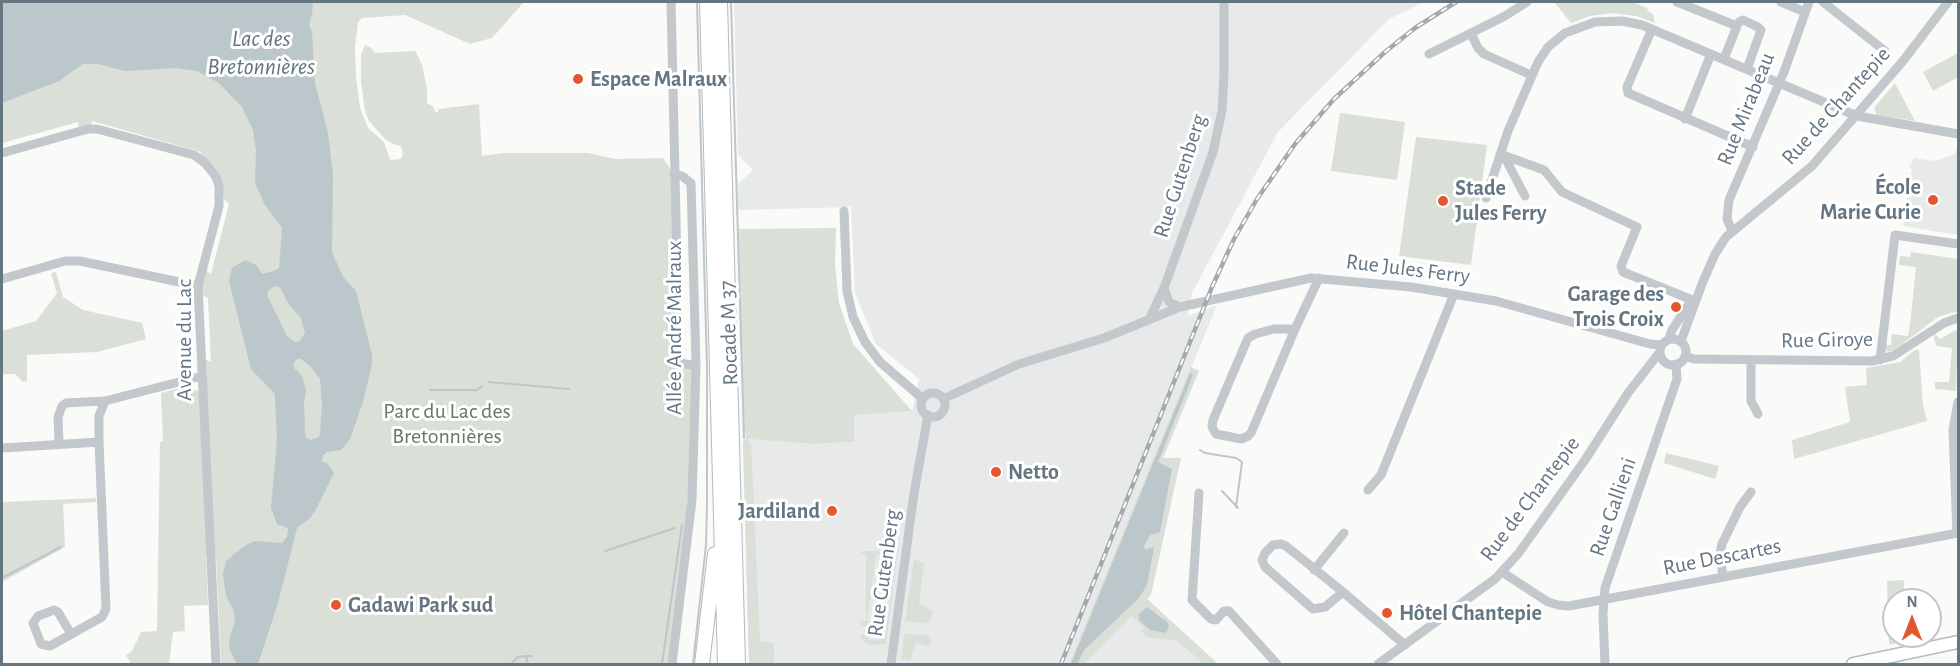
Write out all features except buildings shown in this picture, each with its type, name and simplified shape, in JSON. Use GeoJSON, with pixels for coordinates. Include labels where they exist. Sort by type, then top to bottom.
{"type":"FeatureCollection","features":[{"type":"Feature","properties":{"kind":"highway","name":"Rocade M 37"},"geometry":{"type":"LineString","coordinates":[[707,2],[725,664]]}},
{"type":"Feature","properties":{"kind":"highway","name":"Rocade M 37"},"geometry":{"type":"LineString","coordinates":[[720,2],[738,664]]}},
{"type":"Feature","properties":{"kind":"highway"},"geometry":{"type":"LineString","coordinates":[[702,664],[720,504]]}},
{"type":"Feature","properties":{"kind":"main road"},"geometry":{"type":"LineString","coordinates":[[1853,664],[1959,642]]}},
{"type":"Feature","properties":{"kind":"street"},"geometry":{"type":"LineString","coordinates":[[670,2],[677,262],[676,358],[684,364],[696,365]]}},
{"type":"Feature","properties":{"kind":"street","name":"Rue Gutenberg"},"geometry":{"type":"LineString","coordinates":[[1149,320],[1164,288],[1213,152],[1222,111],[1224,2]]}},
{"type":"Feature","properties":{"kind":"street"},"geometry":{"type":"LineString","coordinates":[[1429,54],[1527,2]]}},
{"type":"Feature","properties":{"kind":"street"},"geometry":{"type":"LineString","coordinates":[[1677,2],[1697,5],[1737,26]]}},
{"type":"Feature","properties":{"kind":"street"},"geometry":{"type":"LineString","coordinates":[[1781,2],[1805,12]]}},
{"type":"Feature","properties":{"kind":"street","name":"Rue Mirabeau"},"geometry":{"type":"LineString","coordinates":[[1732,231],[1727,219],[1729,200],[1784,72],[1809,2]]}},
{"type":"Feature","properties":{"kind":"street"},"geometry":{"type":"LineString","coordinates":[[1823,2],[1900,63]]}},
{"type":"Feature","properties":{"kind":"street","name":"Rue de Chantepie"},"geometry":{"type":"LineString","coordinates":[[1681,341],[1694,301],[1715,254],[1732,231],[1807,171],[1857,116],[1948,2]]}},
{"type":"Feature","properties":{"kind":"street"},"geometry":{"type":"LineString","coordinates":[[1486,198],[1531,75],[1548,47],[1565,33],[1596,22],[1614,20],[1633,22],[1652,28],[1857,116],[1959,135]]}},
{"type":"Feature","properties":{"kind":"street"},"geometry":{"type":"LineString","coordinates":[[1724,59],[1737,26],[1743,20],[1761,30],[1747,69]]}},
{"type":"Feature","properties":{"kind":"street"},"geometry":{"type":"LineString","coordinates":[[1652,28],[1627,90],[1631,96],[1753,147]]}},
{"type":"Feature","properties":{"kind":"street"},"geometry":{"type":"LineString","coordinates":[[1471,33],[1478,48],[1484,54],[1531,75]]}},
{"type":"Feature","properties":{"kind":"street"},"geometry":{"type":"LineString","coordinates":[[1685,119],[1711,54]]}},
{"type":"Feature","properties":{"kind":"street","name":"Avenue du Lac"},"geometry":{"type":"LineString","coordinates":[[2,153],[88,129],[105,131],[194,155],[205,163],[216,177],[220,195],[198,286],[216,664]]}},
{"type":"Feature","properties":{"kind":"street"},"geometry":{"type":"LineString","coordinates":[[1502,155],[1525,196]]}},
{"type":"Feature","properties":{"kind":"street"},"geometry":{"type":"LineString","coordinates":[[1502,155],[1544,170],[1562,192],[1637,227],[1621,266],[1623,272],[1694,301]]}},
{"type":"Feature","properties":{"kind":"street","name":"Allée André Malraux"},"geometry":{"type":"LineString","coordinates":[[672,664],[692,500],[696,365],[691,183],[682,176],[674,174]]}},
{"type":"Feature","properties":{"kind":"street"},"geometry":{"type":"LineString","coordinates":[[844,212],[846,291],[853,317],[865,342],[880,362],[923,399]]}},
{"type":"Feature","properties":{"kind":"street"},"geometry":{"type":"LineString","coordinates":[[1880,360],[1895,235],[1959,244]]}},
{"type":"Feature","properties":{"kind":"street"},"geometry":{"type":"LineString","coordinates":[[2,279],[65,261],[80,261],[198,286]]}},
{"type":"Feature","properties":{"kind":"street"},"geometry":{"type":"LineString","coordinates":[[1295,329],[1275,329],[1248,338],[1213,420],[1212,427],[1216,434],[1241,439],[1251,433],[1319,278]]}},
{"type":"Feature","properties":{"kind":"street","name":"Rue Jules Ferry"},"geometry":{"type":"LineString","coordinates":[[1149,320],[1180,308],[1319,278],[1411,287],[1509,304],[1663,346]]}},
{"type":"Feature","properties":{"kind":"street"},"geometry":{"type":"LineString","coordinates":[[1164,288],[1169,302],[1180,308]]}},
{"type":"Feature","properties":{"kind":"street"},"geometry":{"type":"LineString","coordinates":[[1368,490],[1381,475],[1454,294]]}},
{"type":"Feature","properties":{"kind":"street","name":"Rue de Chantepie"},"geometry":{"type":"LineString","coordinates":[[1378,664],[1461,606],[1502,572],[1518,554],[1694,301]]}},
{"type":"Feature","properties":{"kind":"street","name":"Rue Giroye"},"geometry":{"type":"LineString","coordinates":[[1685,356],[1694,359],[1860,362],[1880,360],[1893,356],[1944,322],[1959,318]]}},
{"type":"Feature","properties":{"kind":"street"},"geometry":{"type":"LineString","coordinates":[[943,399],[1005,370],[1104,338],[1149,320]]}},
{"type":"Feature","properties":{"kind":"street"},"geometry":{"type":"LineString","coordinates":[[1681,341],[1685,348],[1685,356],[1676,364],[1667,364],[1661,358],[1663,346],[1681,341]]}},
{"type":"Feature","properties":{"kind":"street"},"geometry":{"type":"LineString","coordinates":[[1751,360],[1751,401],[1758,414]]}},
{"type":"Feature","properties":{"kind":"street","name":"Rue Gallieni"},"geometry":{"type":"LineString","coordinates":[[1605,664],[1603,599],[1605,588],[1677,379],[1676,364]]}},
{"type":"Feature","properties":{"kind":"street"},"geometry":{"type":"LineString","coordinates":[[59,445],[58,417],[62,406],[66,403],[105,401],[202,376]]}},
{"type":"Feature","properties":{"kind":"street"},"geometry":{"type":"LineString","coordinates":[[933,393],[943,399],[945,406],[942,413],[935,417],[928,416],[922,408],[923,399],[933,393]]}},
{"type":"Feature","properties":{"kind":"street"},"geometry":{"type":"LineString","coordinates":[[71,634],[102,617],[106,609],[99,442],[99,416],[105,401]]}},
{"type":"Feature","properties":{"kind":"street"},"geometry":{"type":"LineString","coordinates":[[1958,533],[1953,430],[1959,402]]}},
{"type":"Feature","properties":{"kind":"street","name":"Rue Gutenberg"},"geometry":{"type":"LineString","coordinates":[[891,664],[914,493],[928,416]]}},
{"type":"Feature","properties":{"kind":"street"},"geometry":{"type":"LineString","coordinates":[[2,448],[99,442]]}},
{"type":"Feature","properties":{"kind":"street"},"geometry":{"type":"LineString","coordinates":[[1723,577],[1720,554],[1722,544],[1740,507],[1751,492]]}},
{"type":"Feature","properties":{"kind":"street"},"geometry":{"type":"LineString","coordinates":[[1199,493],[1192,600],[1211,619],[1216,620],[1224,611],[1229,611],[1277,664]]}},
{"type":"Feature","properties":{"kind":"street"},"geometry":{"type":"LineString","coordinates":[[1314,570],[1344,533]]}},
{"type":"Feature","properties":{"kind":"street","name":"Rue Descartes"},"geometry":{"type":"LineString","coordinates":[[1502,572],[1548,602],[1558,606],[1580,605],[1958,533]]}},
{"type":"Feature","properties":{"kind":"street"},"geometry":{"type":"LineString","coordinates":[[1343,592],[1325,607],[1313,609],[1264,567],[1262,561],[1267,550],[1273,545],[1281,544],[1343,592],[1405,645]]}},
{"type":"Feature","properties":{"kind":"shaded area"},"geometry":{"type":"Polygon","coordinates":[[[734,2],[1424,2],[1389,19],[1278,132],[1192,293],[1188,316],[1217,305],[1069,664],[749,664],[743,442],[746,439],[812,444],[854,442],[853,415],[912,411],[919,379],[876,344],[855,293],[851,207],[738,210],[738,184],[753,170],[738,155],[734,2]]]}},
{"type":"Feature","properties":{"kind":"shaded area","name":"École Marie Curie"},"geometry":{"type":"Polygon","coordinates":[[[1958,143],[1958,235],[1903,226],[1912,169],[1909,168],[1914,158],[1935,161],[1955,154],[1958,143]]]}},
{"type":"Feature","properties":{"kind":"shaded area"},"geometry":{"type":"Polygon","coordinates":[[[1147,599],[1216,662],[1213,664],[1084,664],[1147,599]]]}},
{"type":"Feature","properties":{"kind":"green space","name":"Parc du Lac des Bretonnières"},"geometry":{"type":"Polygon","coordinates":[[[2,2],[524,2],[492,38],[470,44],[405,15],[362,18],[358,22],[355,48],[360,108],[368,128],[384,142],[390,160],[401,159],[403,154],[401,146],[385,139],[369,121],[365,111],[361,81],[361,55],[365,45],[375,53],[413,51],[416,52],[422,65],[427,89],[427,103],[433,106],[435,112],[437,113],[439,109],[479,104],[482,156],[505,153],[588,153],[615,159],[663,158],[674,174],[677,358],[696,365],[692,500],[672,664],[221,664],[216,557],[206,555],[208,605],[184,606],[185,631],[173,632],[169,664],[131,664],[126,655],[132,651],[141,632],[157,631],[160,442],[163,441],[161,393],[188,386],[197,391],[207,388],[206,360],[211,362],[208,298],[202,295],[202,285],[206,270],[211,274],[229,204],[224,199],[219,174],[207,159],[200,155],[201,152],[92,121],[91,125],[78,127],[78,122],[2,143],[2,2]]]}},
{"type":"Feature","properties":{"kind":"green space"},"geometry":{"type":"Polygon","coordinates":[[[1554,2],[1632,2],[1648,8],[1647,11],[1653,14],[1655,23],[1636,16],[1613,13],[1590,16],[1571,23],[1554,2]]]}},
{"type":"Feature","properties":{"kind":"green space"},"geometry":{"type":"Polygon","coordinates":[[[1958,53],[1958,77],[1933,91],[1923,72],[1958,53]]]}},
{"type":"Feature","properties":{"kind":"green space"},"geometry":{"type":"Polygon","coordinates":[[[1895,83],[1915,121],[1877,115],[1874,108],[1895,83]]]}},
{"type":"Feature","properties":{"kind":"green space"},"geometry":{"type":"Polygon","coordinates":[[[1340,113],[1405,122],[1397,180],[1331,171],[1340,113]]]}},
{"type":"Feature","properties":{"kind":"green space","name":"Stade Jules Ferry"},"geometry":{"type":"Polygon","coordinates":[[[1416,137],[1487,145],[1471,265],[1399,256],[1416,137]]]}},
{"type":"Feature","properties":{"kind":"green space"},"geometry":{"type":"Polygon","coordinates":[[[836,228],[835,265],[839,303],[853,344],[912,411],[854,415],[854,442],[812,444],[747,439],[751,443],[760,641],[774,643],[774,664],[749,664],[743,442],[746,438],[743,421],[739,229],[836,228]]]}},
{"type":"Feature","properties":{"kind":"green space"},"geometry":{"type":"Polygon","coordinates":[[[1911,252],[1958,259],[1958,311],[1938,317],[1894,350],[1888,352],[1884,345],[1891,345],[1892,334],[1908,336],[1916,267],[1899,265],[1900,256],[1910,257],[1911,252]]]}},
{"type":"Feature","properties":{"kind":"green space"},"geometry":{"type":"Polygon","coordinates":[[[56,272],[63,297],[83,310],[142,323],[146,339],[97,352],[27,355],[27,381],[23,382],[15,374],[2,374],[2,331],[36,321],[57,293],[51,273],[56,272]]]}},
{"type":"Feature","properties":{"kind":"green space"},"geometry":{"type":"Polygon","coordinates":[[[1956,330],[1958,332],[1956,391],[1935,389],[1935,382],[1949,382],[1952,348],[1937,346],[1934,339],[1935,334],[1940,339],[1956,330]]]}},
{"type":"Feature","properties":{"kind":"green space"},"geometry":{"type":"Polygon","coordinates":[[[1915,350],[1919,350],[1923,405],[1927,421],[1794,459],[1792,440],[1850,422],[1845,387],[1867,385],[1866,368],[1900,362],[1915,350]]]}},
{"type":"Feature","properties":{"kind":"green space"},"geometry":{"type":"Polygon","coordinates":[[[1191,367],[1199,371],[1163,458],[1181,458],[1151,595],[1147,599],[1216,662],[1198,664],[1201,661],[1177,641],[1147,637],[1141,631],[1144,627],[1131,616],[1084,664],[1069,664],[1191,367]]]}},
{"type":"Feature","properties":{"kind":"green space"},"geometry":{"type":"Polygon","coordinates":[[[1666,453],[1719,466],[1715,479],[1664,463],[1666,453]]]}},
{"type":"Feature","properties":{"kind":"green space"},"geometry":{"type":"Polygon","coordinates":[[[96,498],[96,502],[63,504],[65,547],[2,582],[2,502],[96,498]]]}},
{"type":"Feature","properties":{"kind":"green space"},"geometry":{"type":"Polygon","coordinates":[[[898,548],[886,644],[869,645],[861,638],[861,635],[869,634],[869,640],[885,639],[896,552],[889,550],[898,548]]]}},
{"type":"Feature","properties":{"kind":"green space"},"geometry":{"type":"Polygon","coordinates":[[[865,551],[878,551],[881,554],[876,555],[867,620],[873,623],[867,627],[861,625],[860,621],[866,621],[866,554],[859,554],[865,551]]]}},
{"type":"Feature","properties":{"kind":"green space"},"geometry":{"type":"Polygon","coordinates":[[[914,559],[924,563],[919,604],[933,611],[929,624],[905,621],[914,559]]]}},
{"type":"Feature","properties":{"kind":"green space"},"geometry":{"type":"Polygon","coordinates":[[[1904,580],[1904,588],[1887,588],[1887,581],[1904,580]]]}},
{"type":"Feature","properties":{"kind":"green space"},"geometry":{"type":"Polygon","coordinates":[[[904,634],[926,635],[931,639],[930,647],[916,643],[910,661],[901,659],[904,634]]]}},
{"type":"Feature","properties":{"kind":"water","name":"Lac des Bretonnières"},"geometry":{"type":"Polygon","coordinates":[[[2,2],[313,2],[309,24],[312,32],[315,83],[328,133],[333,174],[332,252],[343,277],[356,291],[372,355],[372,364],[363,402],[350,439],[341,450],[327,452],[323,456],[322,461],[328,464],[334,473],[315,511],[297,528],[278,603],[258,664],[237,664],[230,651],[229,641],[235,621],[233,609],[226,596],[223,575],[226,561],[243,547],[254,541],[282,543],[287,537],[288,528],[277,524],[271,508],[277,439],[275,394],[251,369],[229,281],[232,268],[245,260],[256,265],[262,274],[279,268],[282,228],[265,205],[255,183],[256,151],[253,130],[242,107],[219,83],[197,71],[176,68],[125,71],[98,64],[83,64],[59,81],[2,103],[2,2]],[[275,286],[268,291],[267,295],[287,336],[295,342],[300,341],[305,333],[301,318],[289,305],[280,287],[275,286]],[[297,359],[293,364],[302,376],[306,390],[305,433],[306,438],[311,440],[319,437],[320,433],[322,404],[320,379],[311,367],[301,359],[297,359]]]}},
{"type":"Feature","properties":{"kind":"water"},"geometry":{"type":"Polygon","coordinates":[[[1190,373],[1193,375],[1158,462],[1172,469],[1160,532],[1150,535],[1144,546],[1145,550],[1154,547],[1147,585],[1139,598],[1084,650],[1077,664],[1071,664],[1190,373]]]}},
{"type":"Feature","properties":{"kind":"water"},"geometry":{"type":"Polygon","coordinates":[[[1147,607],[1167,622],[1169,626],[1166,633],[1150,630],[1139,620],[1139,614],[1147,607]]]}},
{"type":"Feature","properties":{"kind":"waterway"},"geometry":{"type":"LineString","coordinates":[[693,664],[706,545],[707,503],[707,368],[697,2]]}},
{"type":"Feature","properties":{"kind":"waterway"},"geometry":{"type":"LineString","coordinates":[[731,2],[744,438]]}},
{"type":"Feature","properties":{"kind":"waterway"},"geometry":{"type":"LineString","coordinates":[[489,382],[569,389]]}},
{"type":"Feature","properties":{"kind":"waterway"},"geometry":{"type":"LineString","coordinates":[[430,390],[477,390],[482,386]]}},
{"type":"Feature","properties":{"kind":"waterway"},"geometry":{"type":"LineString","coordinates":[[1200,450],[1205,453],[1236,458],[1242,462],[1236,507]]}},
{"type":"Feature","properties":{"kind":"waterway"},"geometry":{"type":"LineString","coordinates":[[1222,491],[1238,508]]}},
{"type":"Feature","properties":{"kind":"waterway"},"geometry":{"type":"LineString","coordinates":[[662,664],[682,525]]}},
{"type":"Feature","properties":{"kind":"waterway"},"geometry":{"type":"LineString","coordinates":[[605,551],[675,528]]}},
{"type":"Feature","properties":{"kind":"waterway"},"geometry":{"type":"LineString","coordinates":[[2,578],[61,547]]}},
{"type":"Feature","properties":{"kind":"waterway"},"geometry":{"type":"LineString","coordinates":[[511,664],[518,657],[526,656]]}},
{"type":"Feature","properties":{"kind":"waterway"},"geometry":{"type":"LineString","coordinates":[[528,664],[526,656],[532,656]]}},
{"type":"Feature","properties":{"kind":"railway"},"geometry":{"type":"LineString","coordinates":[[1061,664],[1212,287],[1234,239],[1257,199],[1295,144],[1334,99],[1415,28],[1456,2]]}},
{"type":"Feature","properties":{"kind":"place","name":"Espace Malraux"},"geometry":{"type":"Point","coordinates":[578,79]}},
{"type":"Feature","properties":{"kind":"place","name":"École Marie Curie"},"geometry":{"type":"Point","coordinates":[1933,200]}},
{"type":"Feature","properties":{"kind":"place","name":"Stade Jules Ferry"},"geometry":{"type":"Point","coordinates":[1443,201]}},
{"type":"Feature","properties":{"kind":"place","name":"Garage des Trois Croix"},"geometry":{"type":"Point","coordinates":[1676,307]}},
{"type":"Feature","properties":{"kind":"place","name":"Netto"},"geometry":{"type":"Point","coordinates":[996,472]}},
{"type":"Feature","properties":{"kind":"place","name":"Jardiland"},"geometry":{"type":"Point","coordinates":[832,511]}},
{"type":"Feature","properties":{"kind":"place","name":"Gadawi Park sud"},"geometry":{"type":"Point","coordinates":[336,605]}},
{"type":"Feature","properties":{"kind":"place","name":"Hôtel Chantepie"},"geometry":{"type":"Point","coordinates":[1387,613]}}]}
